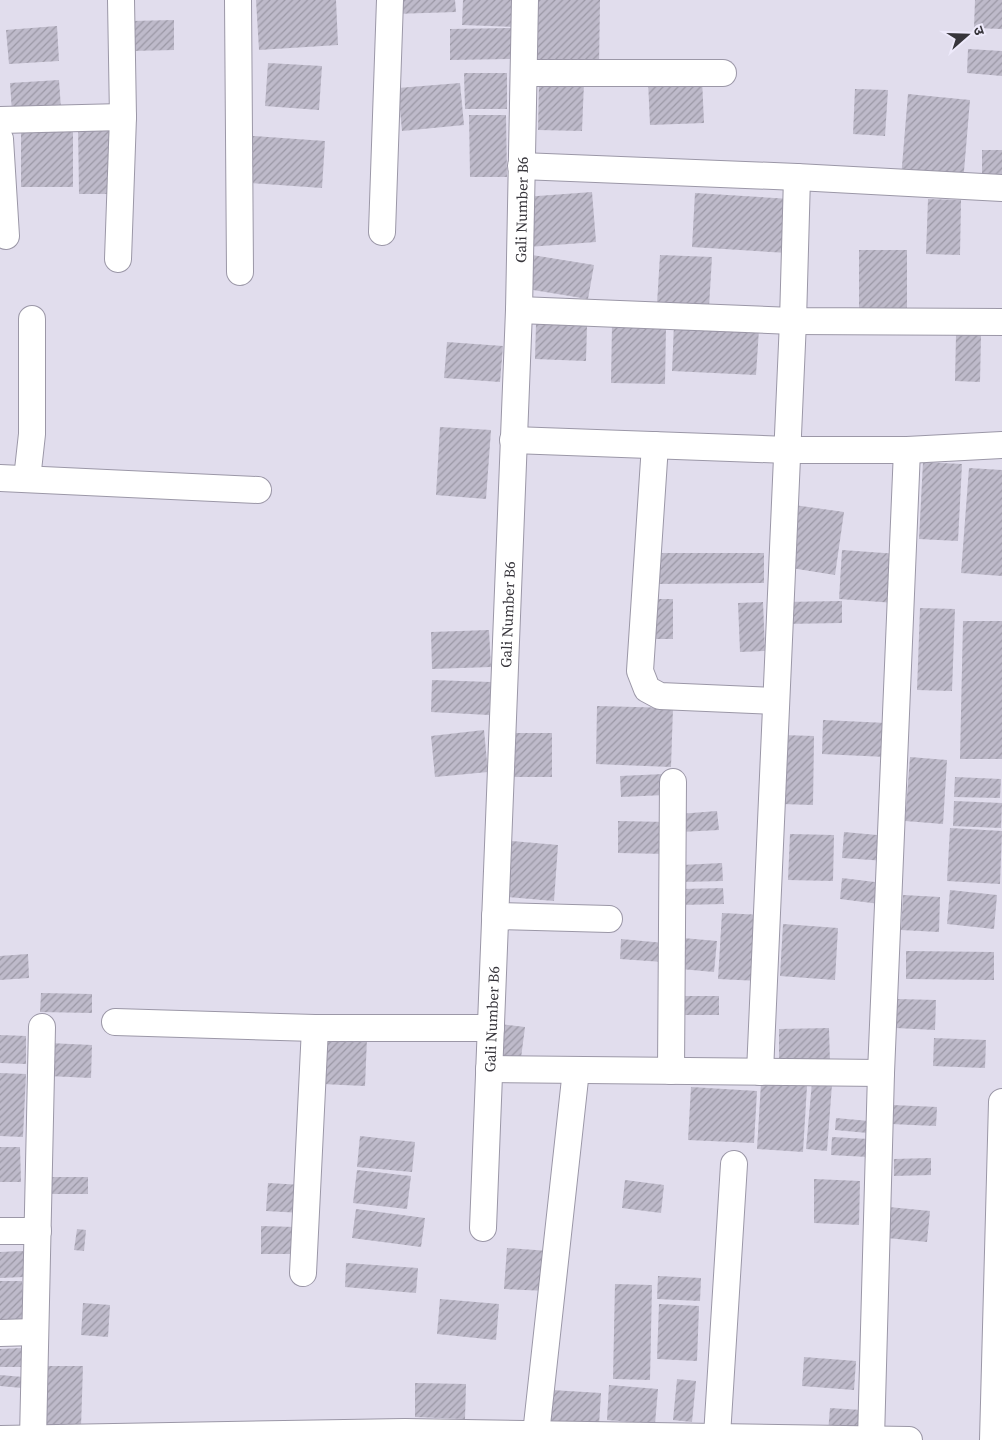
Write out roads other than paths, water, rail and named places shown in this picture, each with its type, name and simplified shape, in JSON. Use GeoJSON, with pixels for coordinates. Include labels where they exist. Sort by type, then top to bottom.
{"type":"FeatureCollection","features":[{"type":"Feature","properties":{"kind":"street"},"geometry":{"type":"LineString","coordinates":[[118,259],[123,117],[121,0]]}},
{"type":"Feature","properties":{"kind":"street"},"geometry":{"type":"LineString","coordinates":[[238,0],[240,272]]}},
{"type":"Feature","properties":{"kind":"street"},"geometry":{"type":"LineString","coordinates":[[382,232],[390,0]]}},
{"type":"Feature","properties":{"kind":"street","name":"Gali Number B6"},"geometry":{"type":"LineString","coordinates":[[483,1228],[519,310],[525,0]]}},
{"type":"Feature","properties":{"kind":"street"},"geometry":{"type":"LineString","coordinates":[[525,73],[723,73]]}},
{"type":"Feature","properties":{"kind":"street"},"geometry":{"type":"LineString","coordinates":[[0,120],[123,117]]}},
{"type":"Feature","properties":{"kind":"street"},"geometry":{"type":"LineString","coordinates":[[0,139],[6,236]]}},
{"type":"Feature","properties":{"kind":"street"},"geometry":{"type":"LineString","coordinates":[[521,166],[797,176],[1002,188]]}},
{"type":"Feature","properties":{"kind":"street"},"geometry":{"type":"LineString","coordinates":[[760,1072],[788,450],[797,176]]}},
{"type":"Feature","properties":{"kind":"street"},"geometry":{"type":"LineString","coordinates":[[519,310],[793,321],[1002,322]]}},
{"type":"Feature","properties":{"kind":"street"},"geometry":{"type":"LineString","coordinates":[[27,479],[32,434],[32,319]]}},
{"type":"Feature","properties":{"kind":"street"},"geometry":{"type":"LineString","coordinates":[[513,440],[788,450],[907,450],[1002,446]]}},
{"type":"Feature","properties":{"kind":"street"},"geometry":{"type":"LineString","coordinates":[[655,445],[640,671],[647,689],[660,696],[776,701]]}},
{"type":"Feature","properties":{"kind":"street"},"geometry":{"type":"LineString","coordinates":[[871,1439],[881,1073],[907,450]]}},
{"type":"Feature","properties":{"kind":"street"},"geometry":{"type":"LineString","coordinates":[[0,478],[258,490]]}},
{"type":"Feature","properties":{"kind":"street"},"geometry":{"type":"LineString","coordinates":[[671,1071],[673,782]]}},
{"type":"Feature","properties":{"kind":"street"},"geometry":{"type":"LineString","coordinates":[[495,916],[609,920]]}},
{"type":"Feature","properties":{"kind":"street"},"geometry":{"type":"LineString","coordinates":[[115,1022],[315,1028],[491,1028]]}},
{"type":"Feature","properties":{"kind":"street"},"geometry":{"type":"LineString","coordinates":[[33,1439],[42,1027]]}},
{"type":"Feature","properties":{"kind":"street"},"geometry":{"type":"LineString","coordinates":[[303,1273],[315,1028]]}},
{"type":"Feature","properties":{"kind":"street"},"geometry":{"type":"LineString","coordinates":[[490,1069],[881,1073]]}},
{"type":"Feature","properties":{"kind":"street"},"geometry":{"type":"LineString","coordinates":[[536,1434],[576,1070]]}},
{"type":"Feature","properties":{"kind":"street"},"geometry":{"type":"LineString","coordinates":[[993,1440],[1002,1102]]}},
{"type":"Feature","properties":{"kind":"street"},"geometry":{"type":"LineString","coordinates":[[717,1436],[734,1164]]}},
{"type":"Feature","properties":{"kind":"street"},"geometry":{"type":"LineString","coordinates":[[0,1231],[38,1231]]}},
{"type":"Feature","properties":{"kind":"street"},"geometry":{"type":"LineString","coordinates":[[0,1333],[35,1332]]}},
{"type":"Feature","properties":{"kind":"street"},"geometry":{"type":"LineString","coordinates":[[0,1440],[406,1432],[909,1440]]}}]}
